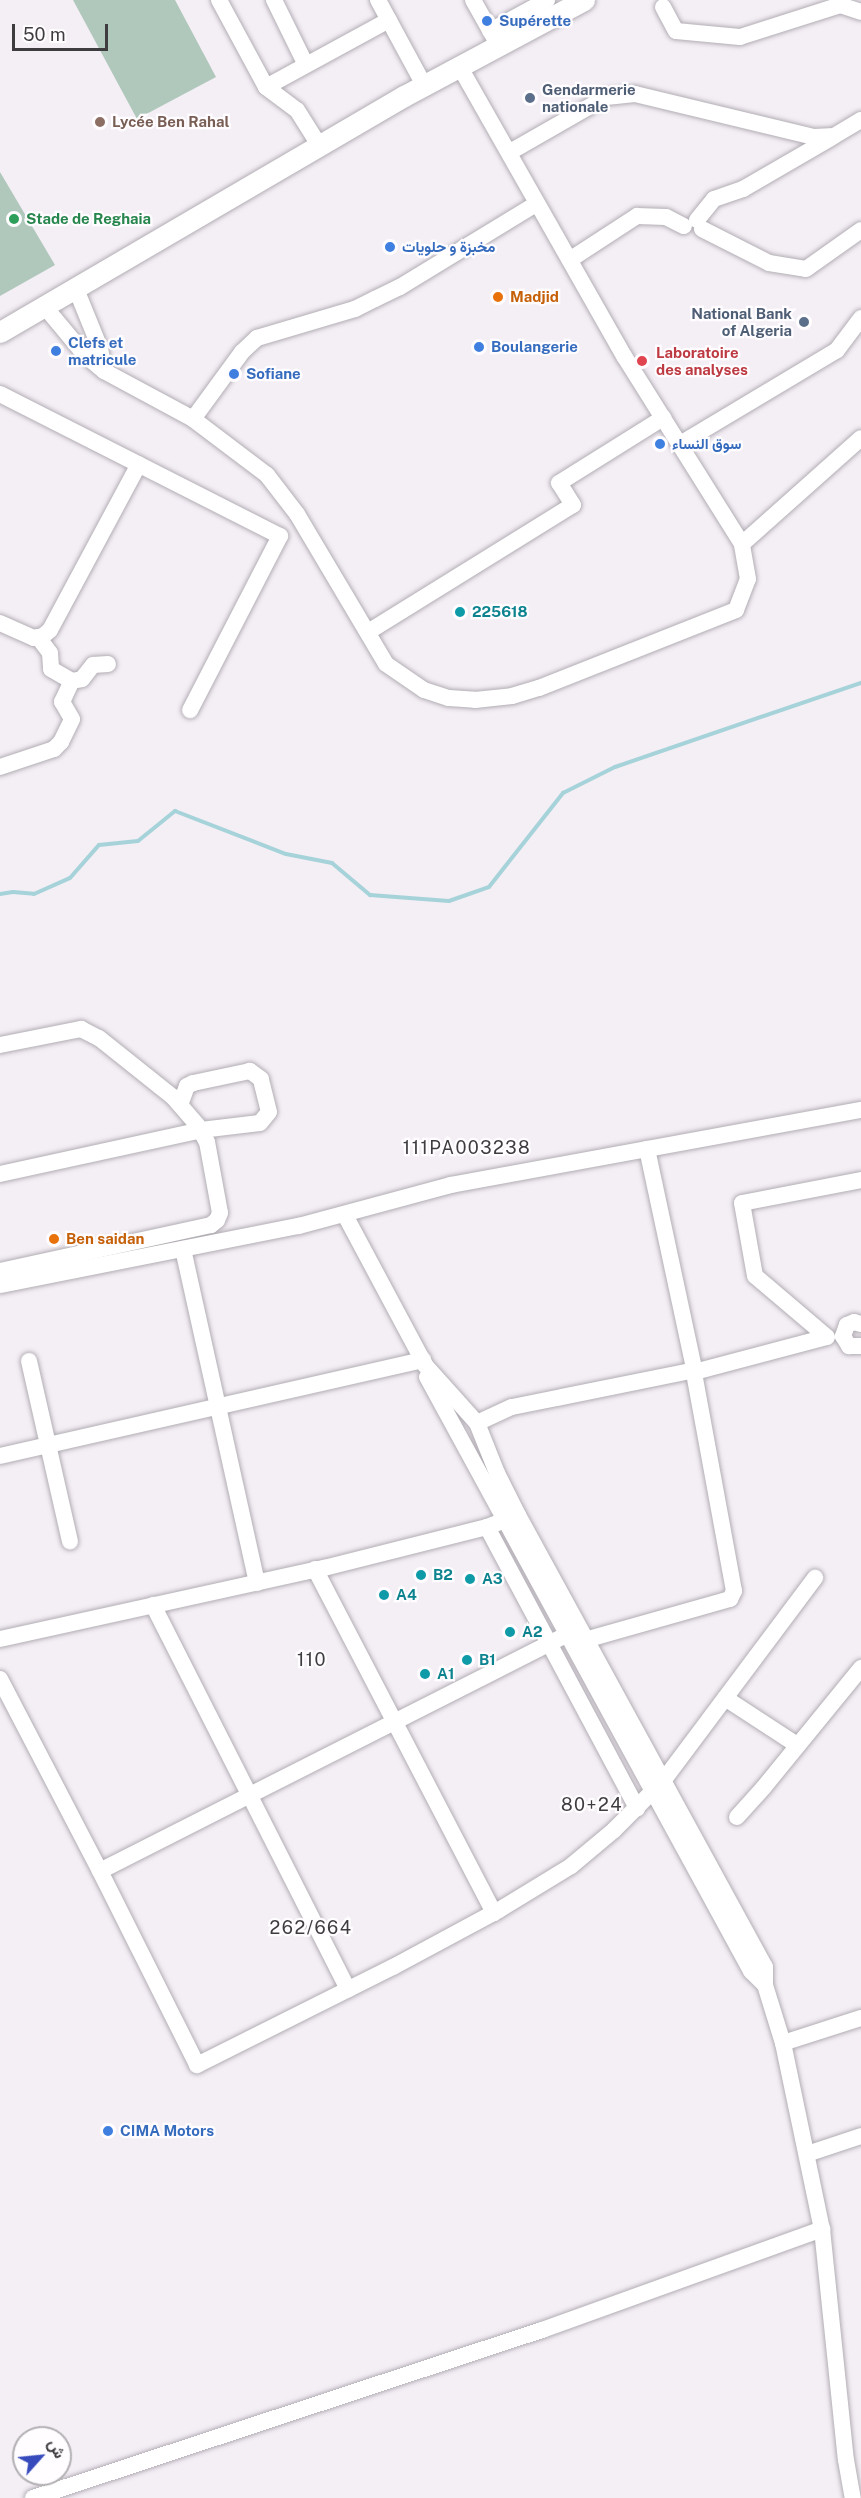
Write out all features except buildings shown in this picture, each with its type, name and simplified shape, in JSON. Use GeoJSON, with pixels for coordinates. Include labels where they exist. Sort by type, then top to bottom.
{"type":"FeatureCollection","features":[{"type":"Feature","properties":{"kind":"main road"},"geometry":{"type":"LineString","coordinates":[[0,332],[319,145],[459,66],[494,38],[584,0]]}},
{"type":"Feature","properties":{"kind":"street"},"geometry":{"type":"LineString","coordinates":[[219,0],[266,87],[297,110],[319,145]]}},
{"type":"Feature","properties":{"kind":"street"},"geometry":{"type":"LineString","coordinates":[[274,0],[306,65]]}},
{"type":"Feature","properties":{"kind":"street"},"geometry":{"type":"LineString","coordinates":[[378,0],[424,85]]}},
{"type":"Feature","properties":{"kind":"street"},"geometry":{"type":"LineString","coordinates":[[473,0],[494,38],[547,0]]}},
{"type":"Feature","properties":{"kind":"street"},"geometry":{"type":"LineString","coordinates":[[663,7],[676,31],[740,37],[840,5],[861,12]]}},
{"type":"Feature","properties":{"kind":"street"},"geometry":{"type":"LineString","coordinates":[[266,87],[389,20]]}},
{"type":"Feature","properties":{"kind":"street"},"geometry":{"type":"LineString","coordinates":[[45,307],[85,356],[104,371],[193,419],[267,476],[281,491],[386,664],[423,690],[449,698],[475,700],[512,696],[539,688],[736,610],[748,579],[742,544],[624,356],[571,259],[536,204],[510,152],[459,66]]}},
{"type":"Feature","properties":{"kind":"street"},"geometry":{"type":"LineString","coordinates":[[510,152],[606,97],[635,94],[814,137],[834,136]]}},
{"type":"Feature","properties":{"kind":"street"},"geometry":{"type":"LineString","coordinates":[[694,225],[714,199],[743,189],[861,120]]}},
{"type":"Feature","properties":{"kind":"street"},"geometry":{"type":"LineString","coordinates":[[193,419],[242,352],[257,338],[355,309],[400,287],[536,204]]}},
{"type":"Feature","properties":{"kind":"street"},"geometry":{"type":"LineString","coordinates":[[571,259],[637,216],[666,217],[694,225],[769,263],[806,268],[861,230]]}},
{"type":"Feature","properties":{"kind":"street"},"geometry":{"type":"LineString","coordinates":[[76,289],[100,348],[104,371]]}},
{"type":"Feature","properties":{"kind":"street"},"geometry":{"type":"LineString","coordinates":[[680,444],[837,350],[861,318]]}},
{"type":"Feature","properties":{"kind":"street"},"geometry":{"type":"LineString","coordinates":[[0,394],[280,536],[189,710]]}},
{"type":"Feature","properties":{"kind":"street"},"geometry":{"type":"LineString","coordinates":[[368,632],[573,505],[559,483],[663,418]]}},
{"type":"Feature","properties":{"kind":"street"},"geometry":{"type":"LineString","coordinates":[[742,544],[861,438]]}},
{"type":"Feature","properties":{"kind":"street"},"geometry":{"type":"LineString","coordinates":[[0,623],[34,638],[50,630],[139,464]]}},
{"type":"Feature","properties":{"kind":"street"},"geometry":{"type":"LineString","coordinates":[[38,637],[50,653],[51,669],[72,681],[82,679],[93,664],[108,664]]}},
{"type":"Feature","properties":{"kind":"street"},"geometry":{"type":"LineString","coordinates":[[0,767],[54,749],[61,742],[72,719],[62,702],[72,681]]}},
{"type":"Feature","properties":{"kind":"street"},"geometry":{"type":"LineString","coordinates":[[0,1045],[81,1029],[99,1038],[180,1104],[201,1130],[213,1166],[220,1213],[211,1225],[0,1271]]}},
{"type":"Feature","properties":{"kind":"street"},"geometry":{"type":"LineString","coordinates":[[0,1174],[201,1130],[260,1123],[266,1119],[269,1112],[261,1079],[250,1071],[193,1083],[188,1086],[180,1104]]}},
{"type":"Feature","properties":{"kind":"street"},"geometry":{"type":"LineString","coordinates":[[0,1285],[345,1215],[429,1189],[861,1110]]}},
{"type":"Feature","properties":{"kind":"street"},"geometry":{"type":"LineString","coordinates":[[585,1640],[729,1599],[734,1591],[694,1371],[647,1149]]}},
{"type":"Feature","properties":{"kind":"street"},"geometry":{"type":"LineString","coordinates":[[860,1352],[755,1276],[742,1203],[861,1180]]}},
{"type":"Feature","properties":{"kind":"street"},"geometry":{"type":"LineString","coordinates":[[345,1215],[424,1362],[465,1406],[479,1427],[511,1518],[566,1635],[764,1963],[765,1985],[783,2043],[822,2229],[846,2460],[853,2498]]}},
{"type":"Feature","properties":{"kind":"street"},"geometry":{"type":"LineString","coordinates":[[183,1249],[257,1582]]}},
{"type":"Feature","properties":{"kind":"street"},"geometry":{"type":"LineString","coordinates":[[462,1441],[472,1439],[479,1427],[512,1407],[694,1371],[835,1336],[847,1325],[854,1322],[861,1324]]}},
{"type":"Feature","properties":{"kind":"street"},"geometry":{"type":"LineString","coordinates":[[29,1361],[70,1541]]}},
{"type":"Feature","properties":{"kind":"street"},"geometry":{"type":"LineString","coordinates":[[0,1456],[424,1362]]}},
{"type":"Feature","properties":{"kind":"street"},"geometry":{"type":"LineString","coordinates":[[424,1362],[427,1377],[462,1441],[585,1640],[659,1786]]}},
{"type":"Feature","properties":{"kind":"street"},"geometry":{"type":"LineString","coordinates":[[449,1417],[465,1406]]}},
{"type":"Feature","properties":{"kind":"street"},"geometry":{"type":"LineString","coordinates":[[0,1639],[315,1569],[487,1527],[511,1518]]}},
{"type":"Feature","properties":{"kind":"street"},"geometry":{"type":"LineString","coordinates":[[487,1527],[637,1808]]}},
{"type":"Feature","properties":{"kind":"street"},"geometry":{"type":"LineString","coordinates":[[315,1569],[494,1913]]}},
{"type":"Feature","properties":{"kind":"street"},"geometry":{"type":"LineString","coordinates":[[0,1679],[197,2065],[494,1913],[570,1866],[659,1786],[815,1578]]}},
{"type":"Feature","properties":{"kind":"street"},"geometry":{"type":"LineString","coordinates":[[153,1605],[348,1989]]}},
{"type":"Feature","properties":{"kind":"street"},"geometry":{"type":"LineString","coordinates":[[100,1871],[566,1635]]}},
{"type":"Feature","properties":{"kind":"street"},"geometry":{"type":"LineString","coordinates":[[736,1817],[861,1668]]}},
{"type":"Feature","properties":{"kind":"street"},"geometry":{"type":"LineString","coordinates":[[726,1698],[797,1745]]}},
{"type":"Feature","properties":{"kind":"street"},"geometry":{"type":"LineString","coordinates":[[783,2043],[861,2018]]}},
{"type":"Feature","properties":{"kind":"street"},"geometry":{"type":"LineString","coordinates":[[807,2154],[861,2136]]}},
{"type":"Feature","properties":{"kind":"street"},"geometry":{"type":"LineString","coordinates":[[33,2498],[531,2334],[822,2229]]}},
{"type":"Feature","properties":{"kind":"green space"},"geometry":{"type":"Polygon","coordinates":[[[73,0],[175,0],[216,77],[137,119],[73,0]]]}},
{"type":"Feature","properties":{"kind":"green space","name":"Stade de Reghaia"},"geometry":{"type":"Polygon","coordinates":[[[0,172],[55,265],[0,296],[0,172]]]}},
{"type":"Feature","properties":{"kind":"waterway"},"geometry":{"type":"LineString","coordinates":[[0,894],[13,892],[34,894],[70,878],[99,845],[138,841],[175,811],[286,854],[332,863],[370,895],[449,901],[489,887],[563,793],[615,767],[861,683]]}},
{"type":"Feature","properties":{"kind":"place","name":"Supérette"},"geometry":{"type":"Point","coordinates":[487,21]}},
{"type":"Feature","properties":{"kind":"place","name":"Gendarmerie nationale"},"geometry":{"type":"Point","coordinates":[530,98]}},
{"type":"Feature","properties":{"kind":"place","name":"Lycée Ben Rahal"},"geometry":{"type":"Point","coordinates":[100,122]}},
{"type":"Feature","properties":{"kind":"place","name":"Stade de Reghaia"},"geometry":{"type":"Point","coordinates":[14,219]}},
{"type":"Feature","properties":{"kind":"place","name":"مخبزة و حلويات"},"geometry":{"type":"Point","coordinates":[390,247]}},
{"type":"Feature","properties":{"kind":"place","name":"Madjid"},"geometry":{"type":"Point","coordinates":[498,297]}},
{"type":"Feature","properties":{"kind":"place","name":"National Bank of Algeria"},"geometry":{"type":"Point","coordinates":[804,322]}},
{"type":"Feature","properties":{"kind":"place","name":"Boulangerie"},"geometry":{"type":"Point","coordinates":[479,347]}},
{"type":"Feature","properties":{"kind":"place","name":"Clefs et matricule"},"geometry":{"type":"Point","coordinates":[56,351]}},
{"type":"Feature","properties":{"kind":"place","name":"Laboratoire des analyses"},"geometry":{"type":"Point","coordinates":[642,361]}},
{"type":"Feature","properties":{"kind":"place","name":"Sofiane"},"geometry":{"type":"Point","coordinates":[234,374]}},
{"type":"Feature","properties":{"kind":"place","name":"سوق النساء"},"geometry":{"type":"Point","coordinates":[660,444]}},
{"type":"Feature","properties":{"kind":"place","name":"225618"},"geometry":{"type":"Point","coordinates":[460,612]}},
{"type":"Feature","properties":{"kind":"place","name":"Ben saidan"},"geometry":{"type":"Point","coordinates":[54,1239]}},
{"type":"Feature","properties":{"kind":"place","name":"B2"},"geometry":{"type":"Point","coordinates":[421,1575]}},
{"type":"Feature","properties":{"kind":"place","name":"A3"},"geometry":{"type":"Point","coordinates":[470,1579]}},
{"type":"Feature","properties":{"kind":"place","name":"A4"},"geometry":{"type":"Point","coordinates":[384,1595]}},
{"type":"Feature","properties":{"kind":"place","name":"A2"},"geometry":{"type":"Point","coordinates":[510,1632]}},
{"type":"Feature","properties":{"kind":"place","name":"B1"},"geometry":{"type":"Point","coordinates":[467,1660]}},
{"type":"Feature","properties":{"kind":"place","name":"A1"},"geometry":{"type":"Point","coordinates":[425,1674]}},
{"type":"Feature","properties":{"kind":"place","name":"CIMA Motors"},"geometry":{"type":"Point","coordinates":[108,2131]}},
{"type":"Feature","properties":{"kind":"district","name":"111PA003238"},"geometry":{"type":"Point","coordinates":[467,1148]}},
{"type":"Feature","properties":{"kind":"district","name":"110"},"geometry":{"type":"Point","coordinates":[312,1660]}},
{"type":"Feature","properties":{"kind":"district","name":"80+24"},"geometry":{"type":"Point","coordinates":[592,1805]}},
{"type":"Feature","properties":{"kind":"district","name":"262/664"},"geometry":{"type":"Point","coordinates":[311,1928]}}]}
